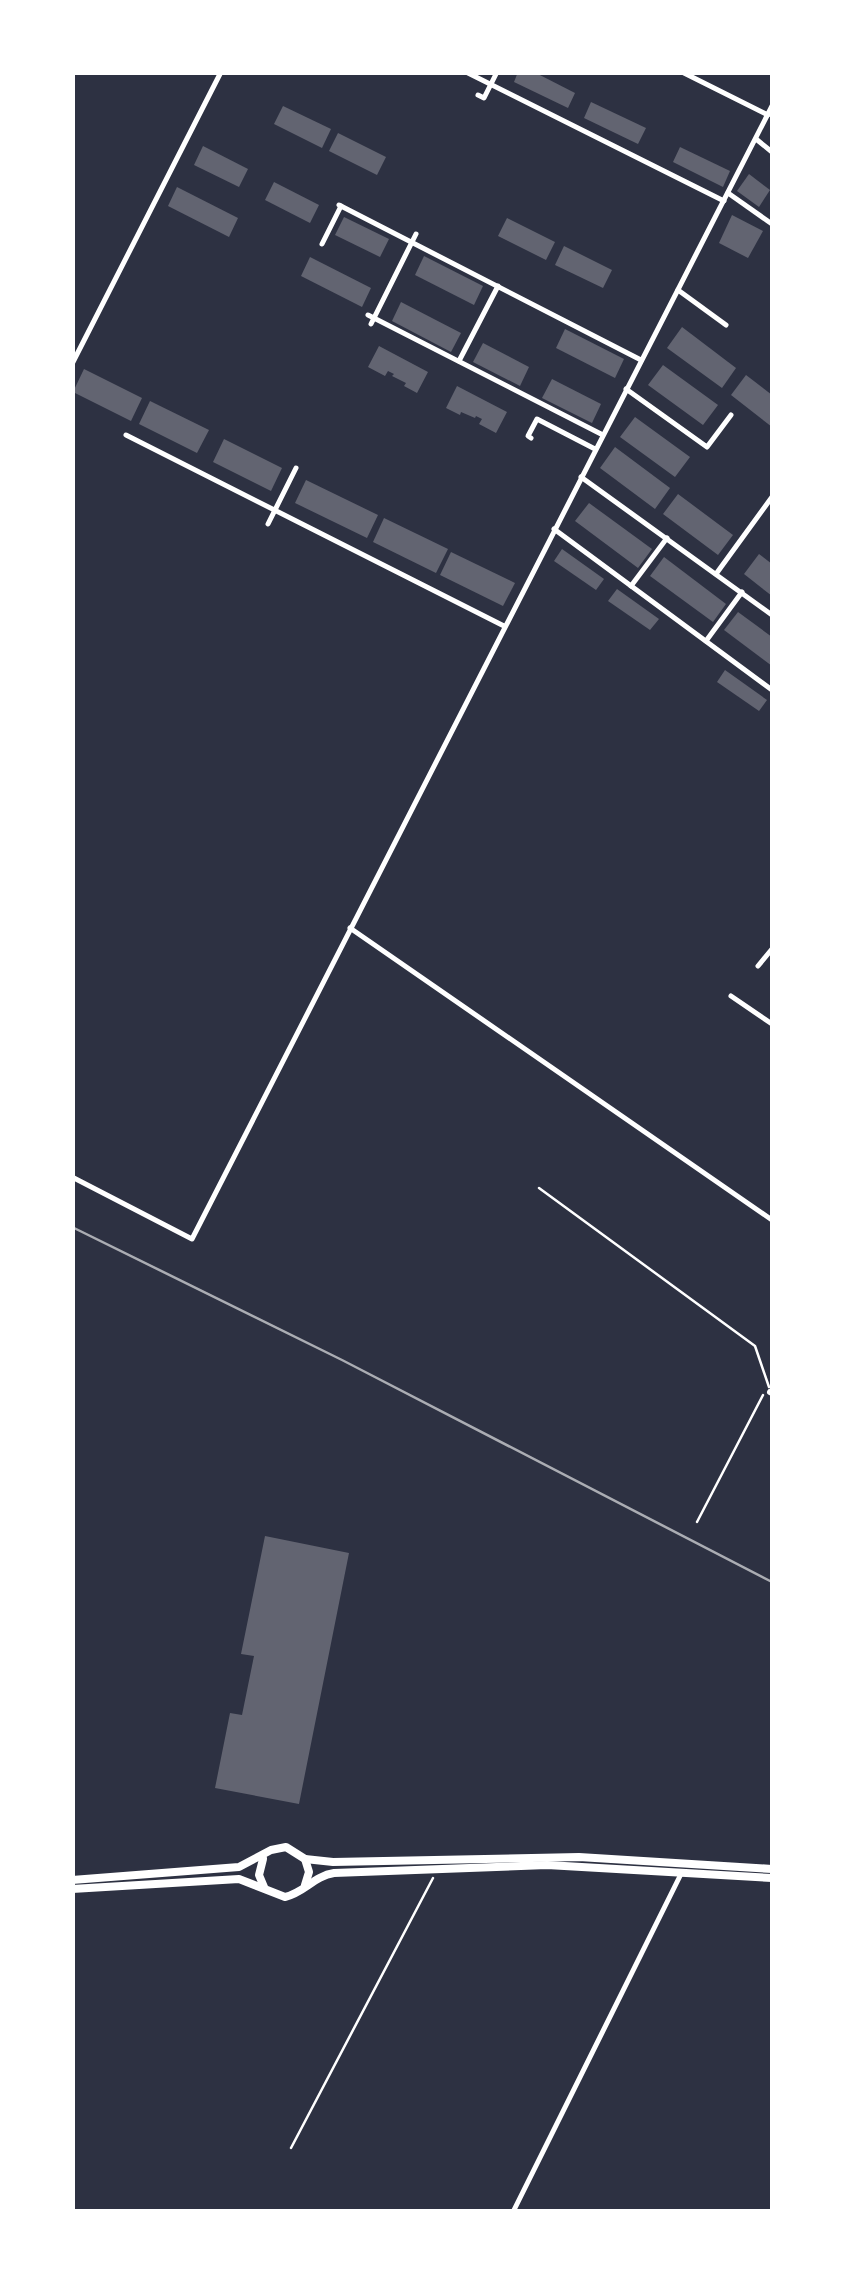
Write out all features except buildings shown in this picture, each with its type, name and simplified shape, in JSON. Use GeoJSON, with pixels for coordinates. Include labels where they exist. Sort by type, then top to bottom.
{"type":"FeatureCollection","features":[{"type":"Feature","properties":{"kind":"main road"},"geometry":{"type":"LineString","coordinates":[[72,1880],[239,1868],[278,1847],[286,1847],[305,1859],[334,1862],[603,1857],[772,1869]]}},
{"type":"Feature","properties":{"kind":"main road"},"geometry":{"type":"LineString","coordinates":[[264,1856],[259,1868],[264,1888]]}},
{"type":"Feature","properties":{"kind":"main road"},"geometry":{"type":"LineString","coordinates":[[304,1886],[309,1872],[305,1859]]}},
{"type":"Feature","properties":{"kind":"main road"},"geometry":{"type":"LineString","coordinates":[[72,1889],[239,1879],[284,1897],[316,1878],[334,1873],[439,1868],[574,1866],[772,1878]]}},
{"type":"Feature","properties":{"kind":"street"},"geometry":{"type":"LineString","coordinates":[[72,364],[221,72]]}},
{"type":"Feature","properties":{"kind":"street"},"geometry":{"type":"LineString","coordinates":[[466,72],[724,201]]}},
{"type":"Feature","properties":{"kind":"street"},"geometry":{"type":"LineString","coordinates":[[478,95],[484,98],[497,72]]}},
{"type":"Feature","properties":{"kind":"street"},"geometry":{"type":"LineString","coordinates":[[682,72],[768,115]]}},
{"type":"Feature","properties":{"kind":"street"},"geometry":{"type":"LineString","coordinates":[[72,1177],[192,1239],[772,106]]}},
{"type":"Feature","properties":{"kind":"street"},"geometry":{"type":"LineString","coordinates":[[756,139],[772,152]]}},
{"type":"Feature","properties":{"kind":"street"},"geometry":{"type":"LineString","coordinates":[[728,192],[772,224]]}},
{"type":"Feature","properties":{"kind":"street"},"geometry":{"type":"LineString","coordinates":[[322,244],[340,206],[642,360]]}},
{"type":"Feature","properties":{"kind":"street"},"geometry":{"type":"LineString","coordinates":[[416,234],[371,319],[603,435]]}},
{"type":"Feature","properties":{"kind":"street"},"geometry":{"type":"LineString","coordinates":[[459,362],[498,286]]}},
{"type":"Feature","properties":{"kind":"street"},"geometry":{"type":"LineString","coordinates":[[678,290],[726,325]]}},
{"type":"Feature","properties":{"kind":"street"},"geometry":{"type":"LineString","coordinates":[[626,389],[707,447],[731,415]]}},
{"type":"Feature","properties":{"kind":"street"},"geometry":{"type":"LineString","coordinates":[[531,438],[528,436],[537,419],[595,448]]}},
{"type":"Feature","properties":{"kind":"street"},"geometry":{"type":"LineString","coordinates":[[126,436],[504,626]]}},
{"type":"Feature","properties":{"kind":"street"},"geometry":{"type":"LineString","coordinates":[[268,524],[296,468]]}},
{"type":"Feature","properties":{"kind":"street"},"geometry":{"type":"LineString","coordinates":[[581,477],[772,615]]}},
{"type":"Feature","properties":{"kind":"street"},"geometry":{"type":"LineString","coordinates":[[716,574],[772,497]]}},
{"type":"Feature","properties":{"kind":"street"},"geometry":{"type":"LineString","coordinates":[[554,530],[772,690]]}},
{"type":"Feature","properties":{"kind":"street"},"geometry":{"type":"LineString","coordinates":[[631,586],[667,538]]}},
{"type":"Feature","properties":{"kind":"street"},"geometry":{"type":"LineString","coordinates":[[706,641],[742,592]]}},
{"type":"Feature","properties":{"kind":"street"},"geometry":{"type":"LineString","coordinates":[[350,928],[772,1220]]}},
{"type":"Feature","properties":{"kind":"street"},"geometry":{"type":"LineString","coordinates":[[758,966],[772,949]]}},
{"type":"Feature","properties":{"kind":"street"},"geometry":{"type":"LineString","coordinates":[[731,996],[772,1024]]}},
{"type":"Feature","properties":{"kind":"street"},"geometry":{"type":"LineString","coordinates":[[513,2212],[683,1871]]}},
{"type":"Feature","properties":{"kind":"path"},"geometry":{"type":"LineString","coordinates":[[539,1188],[755,1346],[772,1391],[758,1401],[697,1522]]}},
{"type":"Feature","properties":{"kind":"path"},"geometry":{"type":"LineString","coordinates":[[291,2148],[439,1868]]}},
{"type":"Feature","properties":{"kind":"railway"},"geometry":{"type":"LineString","coordinates":[[72,1227],[342,1360],[772,1582]]}}]}
